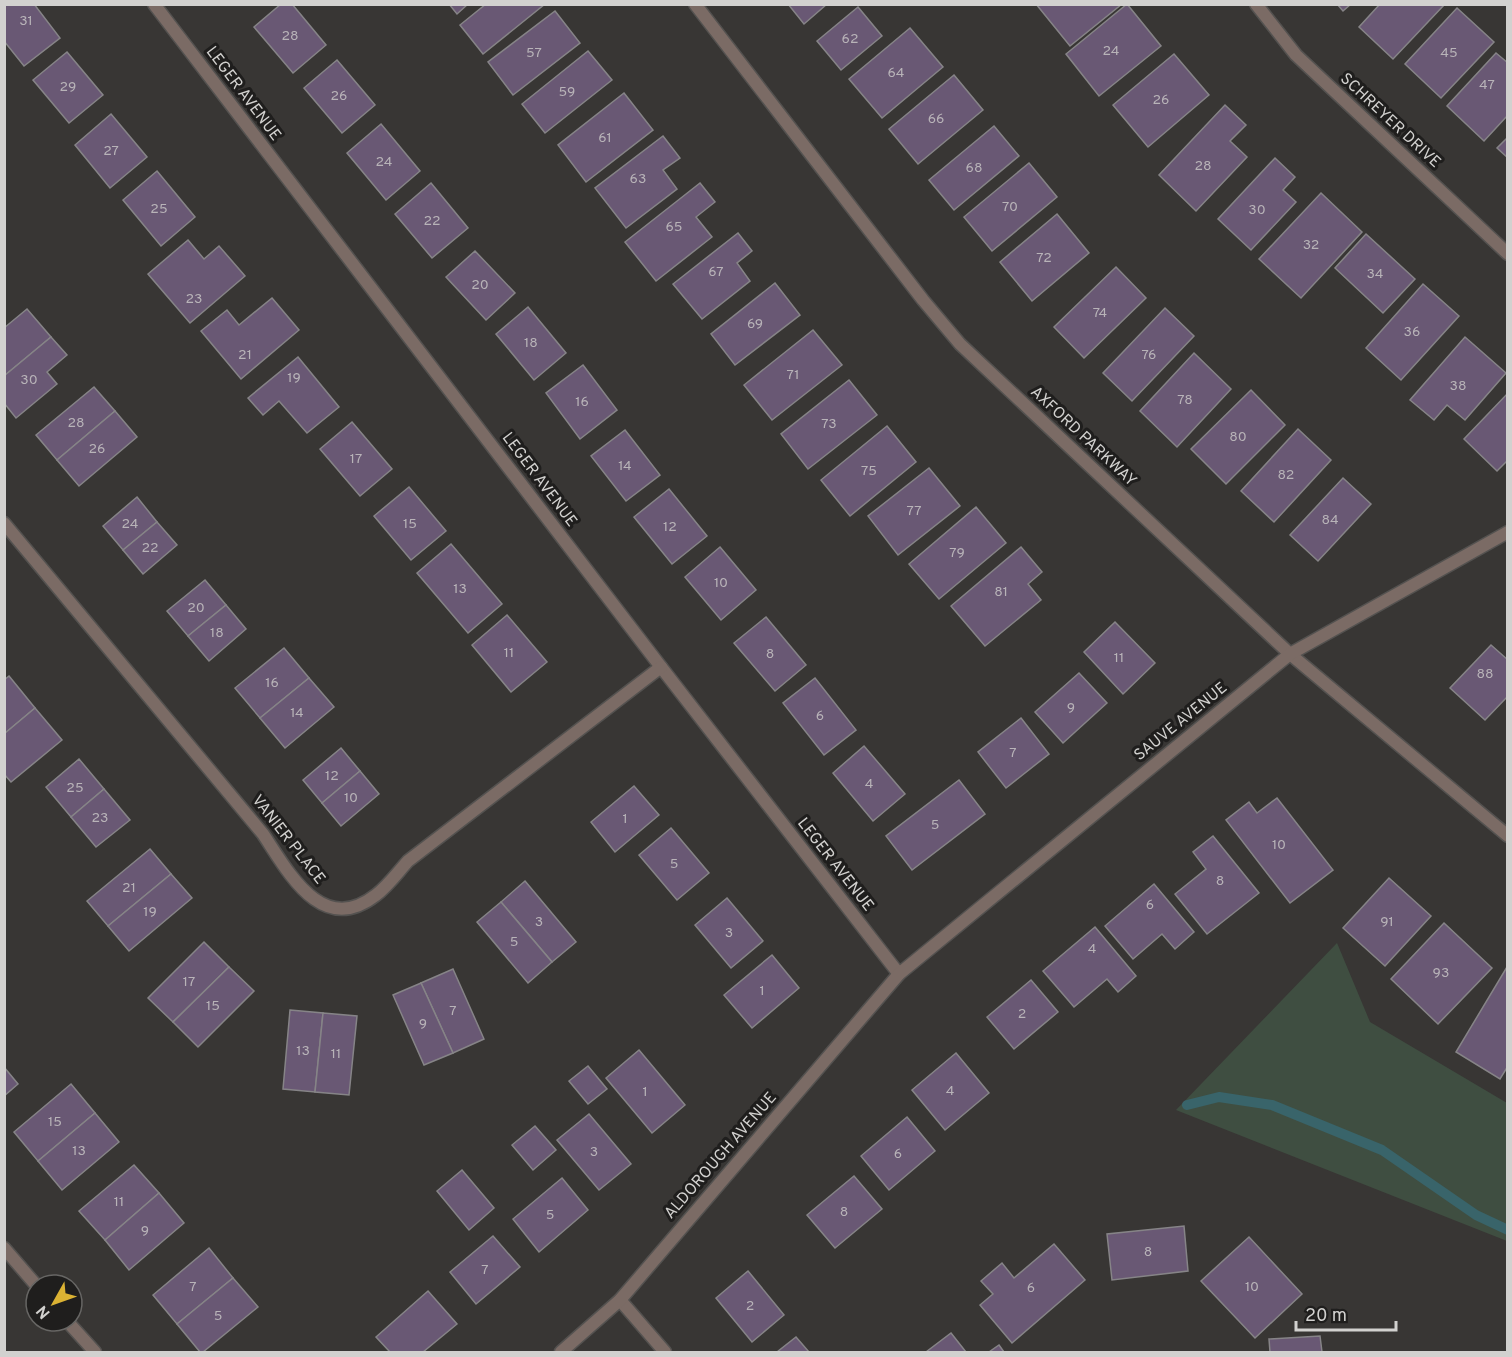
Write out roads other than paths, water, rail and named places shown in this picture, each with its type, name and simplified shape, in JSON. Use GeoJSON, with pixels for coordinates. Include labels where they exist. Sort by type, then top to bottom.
{"type":"FeatureCollection","features":[{"type":"Feature","properties":{"kind":"street","name":"LEGER AVENUE"},"geometry":{"type":"LineString","coordinates":[[154,4],[899,974]]}},
{"type":"Feature","properties":{"kind":"street","name":"AXFORD PARKWAY"},"geometry":{"type":"LineString","coordinates":[[695,4],[923,300],[960,344],[1290,654],[1508,836]]}},
{"type":"Feature","properties":{"kind":"street","name":"SCHREYER DRIVE"},"geometry":{"type":"LineString","coordinates":[[1257,4],[1296,55],[1508,254]]}},
{"type":"Feature","properties":{"kind":"street","name":"VANIER PLACE"},"geometry":{"type":"LineString","coordinates":[[4,523],[264,834],[293,878],[311,897],[334,909],[357,907],[377,895],[408,861],[661,667]]}},
{"type":"Feature","properties":{"kind":"street","name":"SAUVE AVENUE"},"geometry":{"type":"LineString","coordinates":[[899,974],[1290,654],[1508,532]]}},
{"type":"Feature","properties":{"kind":"street","name":"ALDOROUGH AVENUE"},"geometry":{"type":"LineString","coordinates":[[561,1353],[620,1300],[899,974]]}},
{"type":"Feature","properties":{"kind":"street"},"geometry":{"type":"LineString","coordinates":[[6,1252],[25,1273]]}},
{"type":"Feature","properties":{"kind":"street"},"geometry":{"type":"LineString","coordinates":[[620,1300],[665,1353]]}},
{"type":"Feature","properties":{"kind":"street"},"geometry":{"type":"LineString","coordinates":[[78,1333],[95,1353]]}},
{"type":"Feature","properties":{"kind":"waterway"},"geometry":{"type":"LineString","coordinates":[[1187,1105],[1219,1097],[1272,1105],[1382,1150],[1476,1215],[1508,1230]]}}]}
